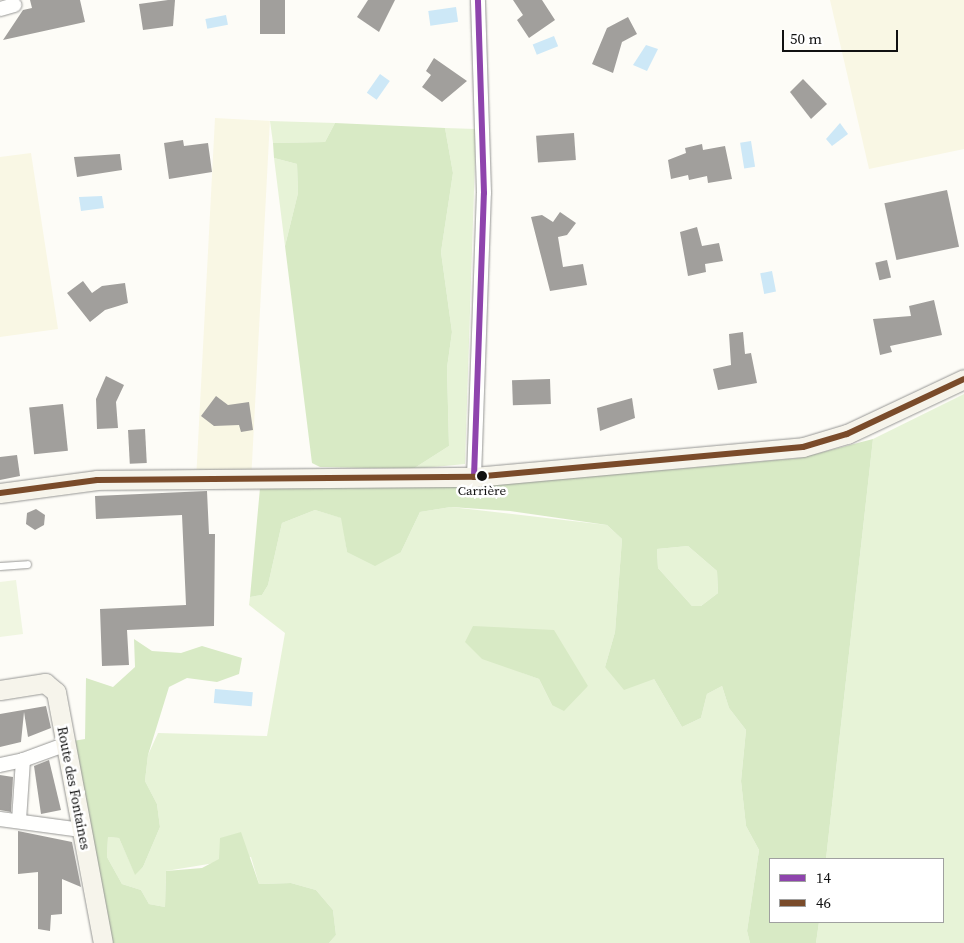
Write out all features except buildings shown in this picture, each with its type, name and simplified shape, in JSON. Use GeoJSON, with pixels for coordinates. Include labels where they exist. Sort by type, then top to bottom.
{"type":"FeatureCollection","features":[{"type":"Feature","properties":{"kind":"street"},"geometry":{"type":"LineString","coordinates":[[474,477],[484,193],[478,0]]}},
{"type":"Feature","properties":{"kind":"street"},"geometry":{"type":"LineString","coordinates":[[0,493],[97,480],[474,477],[803,447],[847,434],[964,378]]}},
{"type":"Feature","properties":{"kind":"street","name":"Route des Fontaines"},"geometry":{"type":"LineString","coordinates":[[0,690],[52,686],[103,943]]}},
{"type":"Feature","properties":{"kind":"street"},"geometry":{"type":"LineString","coordinates":[[0,765],[23,760],[64,745]]}},
{"type":"Feature","properties":{"kind":"street"},"geometry":{"type":"LineString","coordinates":[[19,821],[23,760]]}},
{"type":"Feature","properties":{"kind":"street"},"geometry":{"type":"LineString","coordinates":[[0,819],[81,830]]}},
{"type":"Feature","properties":{"kind":"lane"},"geometry":{"type":"LineString","coordinates":[[0,566],[27,564]]}},
{"type":"Feature","properties":{"kind":"shaded area"},"geometry":{"type":"Polygon","coordinates":[[[830,0],[964,0],[964,149],[869,169],[830,0]]]}},
{"type":"Feature","properties":{"kind":"shaded area"},"geometry":{"type":"Polygon","coordinates":[[[215,118],[270,121],[252,472],[197,470],[215,118]]]}},
{"type":"Feature","properties":{"kind":"shaded area"},"geometry":{"type":"Polygon","coordinates":[[[31,153],[58,329],[0,337],[0,157],[31,153]]]}},
{"type":"Feature","properties":{"kind":"green space"},"geometry":{"type":"Polygon","coordinates":[[[270,121],[335,123],[325,142],[273,143],[270,121]]]}},
{"type":"Feature","properties":{"kind":"green space"},"geometry":{"type":"Polygon","coordinates":[[[335,123],[445,128],[453,173],[441,252],[452,332],[447,368],[449,446],[413,469],[320,467],[312,463],[285,246],[298,193],[297,164],[274,158],[273,143],[325,142],[335,123]]]}},
{"type":"Feature","properties":{"kind":"green space"},"geometry":{"type":"Polygon","coordinates":[[[445,128],[476,129],[465,464],[413,469],[449,446],[447,368],[452,332],[441,252],[453,173],[445,128]]]}},
{"type":"Feature","properties":{"kind":"green space"},"geometry":{"type":"Polygon","coordinates":[[[274,158],[297,164],[298,193],[285,246],[274,158]]]}},
{"type":"Feature","properties":{"kind":"green space"},"geometry":{"type":"Polygon","coordinates":[[[964,394],[964,943],[816,943],[819,923],[944,923],[944,858],[826,858],[873,439],[964,394]]]}},
{"type":"Feature","properties":{"kind":"green space"},"geometry":{"type":"Polygon","coordinates":[[[873,439],[826,858],[769,858],[769,923],[819,923],[816,943],[750,943],[747,931],[759,850],[746,826],[741,781],[746,730],[729,708],[722,686],[707,694],[701,718],[682,727],[654,679],[624,690],[605,667],[615,632],[622,539],[607,525],[510,511],[451,507],[420,512],[401,552],[375,566],[347,552],[341,518],[315,510],[282,523],[268,585],[262,595],[250,597],[260,488],[490,485],[800,458],[873,439]],[[688,546],[657,549],[658,568],[692,606],[701,606],[718,593],[717,571],[688,546]]]}},
{"type":"Feature","properties":{"kind":"green space"},"geometry":{"type":"Polygon","coordinates":[[[451,507],[607,525],[622,539],[615,632],[605,667],[654,679],[682,727],[701,718],[707,694],[722,686],[729,708],[746,730],[741,781],[746,826],[759,850],[747,931],[750,943],[329,943],[336,935],[333,910],[316,890],[291,883],[259,884],[251,857],[166,871],[165,907],[149,904],[141,890],[122,884],[107,857],[108,837],[119,838],[135,874],[143,867],[160,827],[157,804],[145,781],[148,755],[158,733],[267,736],[285,633],[249,605],[250,597],[262,595],[268,585],[282,523],[315,510],[342,518],[347,552],[401,552],[420,512],[451,507]],[[520,672],[539,679],[552,705],[588,686],[520,672]]]}},
{"type":"Feature","properties":{"kind":"green space"},"geometry":{"type":"Polygon","coordinates":[[[688,546],[717,571],[718,593],[701,606],[692,606],[658,568],[657,549],[688,546]]]}},
{"type":"Feature","properties":{"kind":"green space"},"geometry":{"type":"Polygon","coordinates":[[[16,580],[23,634],[0,637],[0,582],[16,580]]]}},
{"type":"Feature","properties":{"kind":"green space"},"geometry":{"type":"Polygon","coordinates":[[[473,626],[554,630],[588,686],[564,711],[552,705],[539,679],[482,659],[465,642],[473,626]]]}},
{"type":"Feature","properties":{"kind":"green space"},"geometry":{"type":"Polygon","coordinates":[[[134,639],[152,651],[181,653],[202,646],[242,658],[239,674],[217,682],[187,678],[169,687],[148,755],[145,781],[157,804],[160,827],[143,867],[135,875],[119,838],[108,837],[107,857],[122,884],[141,890],[149,904],[165,907],[166,871],[202,868],[219,859],[220,838],[241,832],[259,884],[291,883],[316,890],[333,910],[336,935],[329,943],[110,943],[73,741],[85,739],[86,678],[113,687],[135,667],[134,639]]]}},
{"type":"Feature","properties":{"kind":"water"},"geometry":{"type":"Polygon","coordinates":[[[456,7],[458,22],[430,26],[428,11],[456,7]]]}},
{"type":"Feature","properties":{"kind":"water"},"geometry":{"type":"Polygon","coordinates":[[[226,15],[228,25],[207,29],[205,19],[226,15]]]}},
{"type":"Feature","properties":{"kind":"water"},"geometry":{"type":"Polygon","coordinates":[[[554,36],[558,46],[537,55],[533,45],[554,36]]]}},
{"type":"Feature","properties":{"kind":"water"},"geometry":{"type":"Polygon","coordinates":[[[646,45],[658,49],[647,71],[633,65],[646,45]]]}},
{"type":"Feature","properties":{"kind":"water"},"geometry":{"type":"Polygon","coordinates":[[[380,74],[390,81],[377,100],[367,93],[380,74]]]}},
{"type":"Feature","properties":{"kind":"water"},"geometry":{"type":"Polygon","coordinates":[[[840,123],[848,134],[832,146],[826,139],[840,123]]]}},
{"type":"Feature","properties":{"kind":"water"},"geometry":{"type":"Polygon","coordinates":[[[751,141],[755,167],[744,168],[740,143],[751,141]]]}},
{"type":"Feature","properties":{"kind":"water"},"geometry":{"type":"Polygon","coordinates":[[[102,196],[104,208],[81,211],[79,197],[102,196]]]}},
{"type":"Feature","properties":{"kind":"water"},"geometry":{"type":"Polygon","coordinates":[[[772,271],[776,292],[764,294],[760,273],[772,271]]]}},
{"type":"Feature","properties":{"kind":"water"},"geometry":{"type":"Polygon","coordinates":[[[215,689],[253,692],[252,706],[214,703],[215,689]]]}},
{"type":"Feature","properties":{"kind":"transit line","name":"14"},"geometry":{"type":"LineString","coordinates":[[474,477],[484,193],[478,0]]}},
{"type":"Feature","properties":{"kind":"transit line","name":"46"},"geometry":{"type":"LineString","coordinates":[[0,493],[97,480],[474,477],[803,447],[847,434],[964,379]]}},
{"type":"Feature","properties":{"kind":"place","name":"Carrière"},"geometry":{"type":"Point","coordinates":[482,476]}}]}
